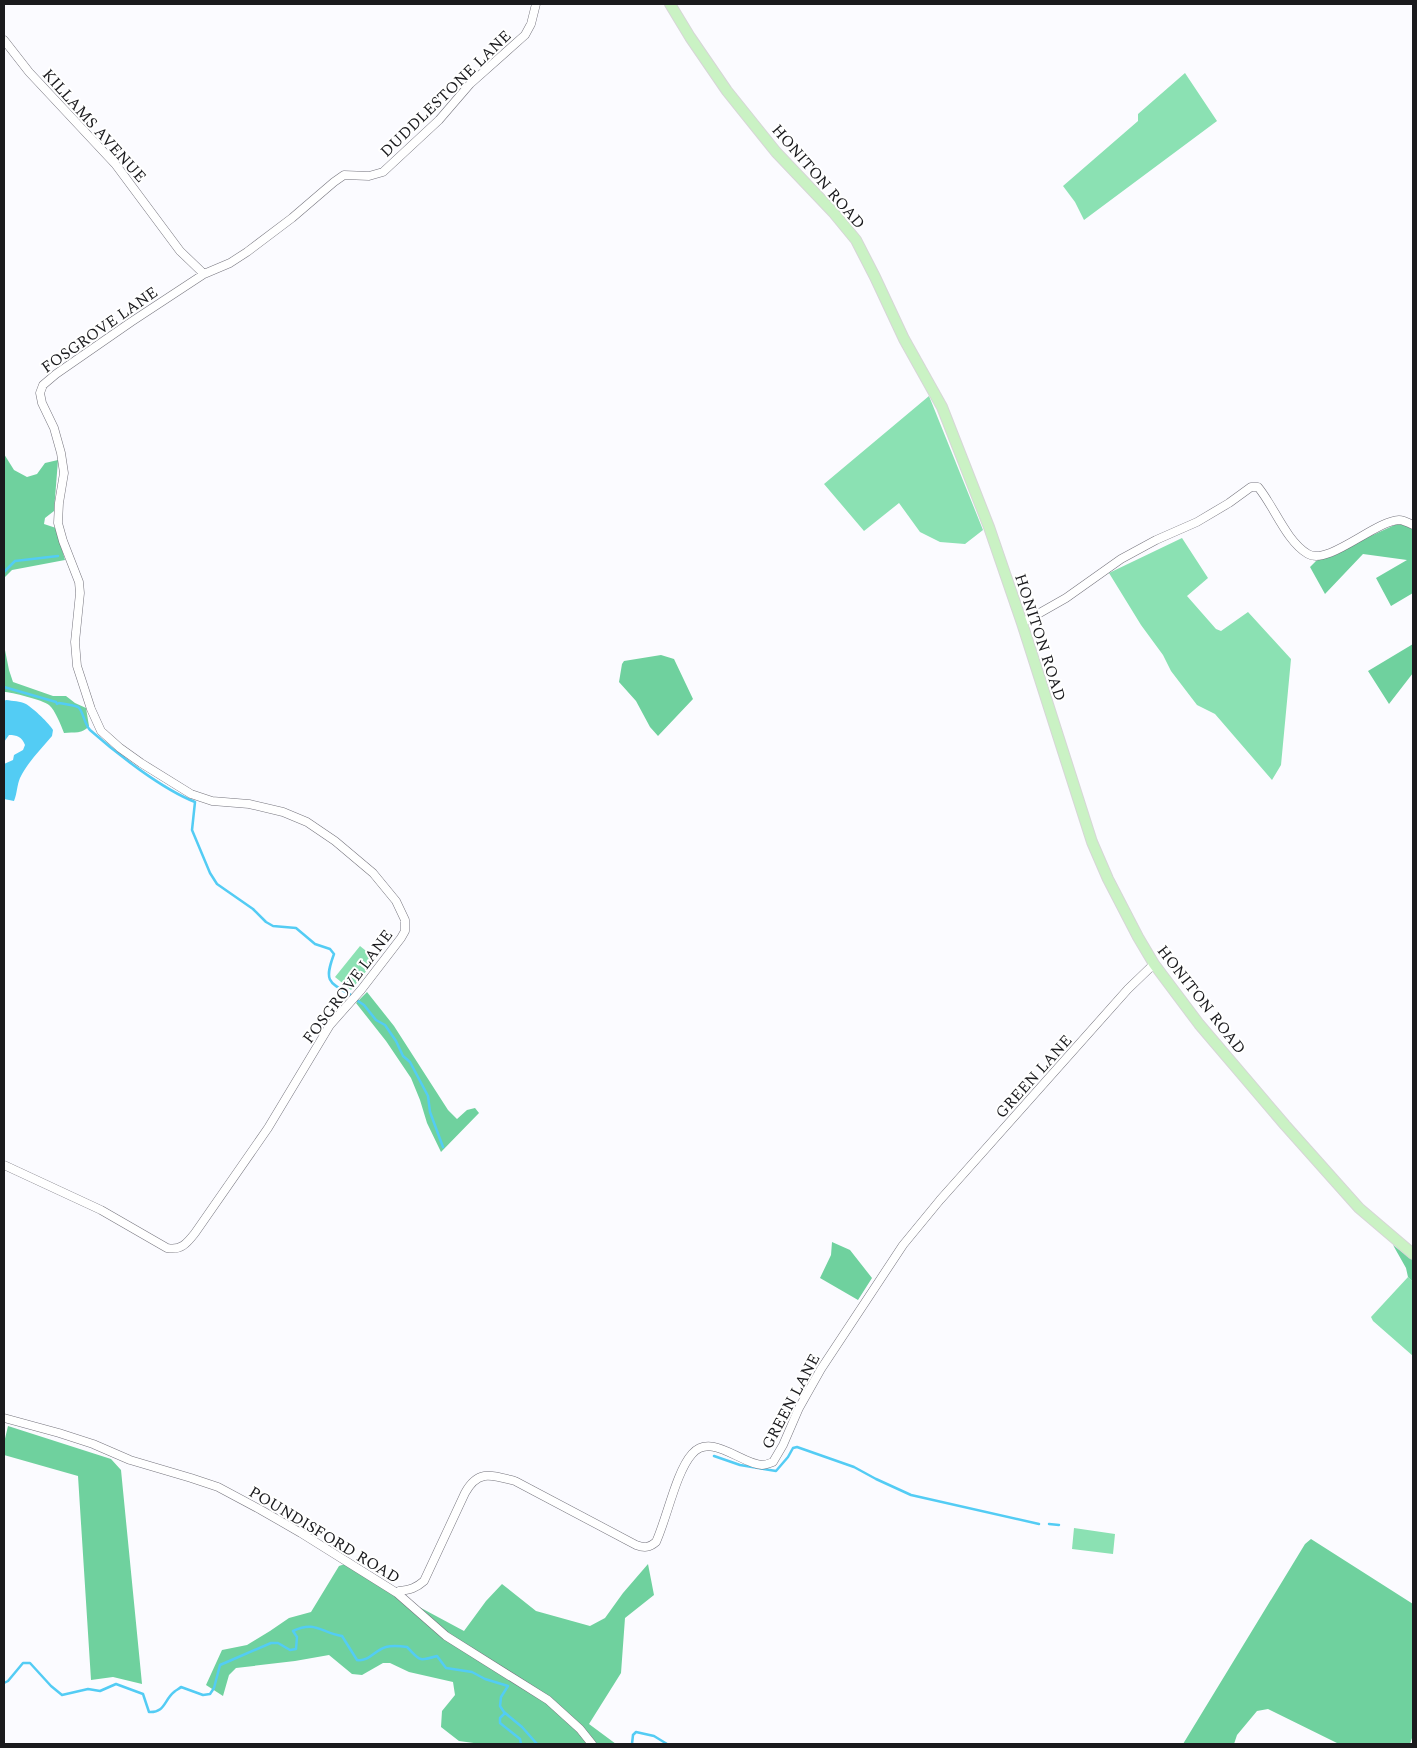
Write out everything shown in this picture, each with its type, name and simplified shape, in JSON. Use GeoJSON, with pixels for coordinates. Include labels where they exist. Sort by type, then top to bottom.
{"type":"FeatureCollection","features":[{"type":"Feature","properties":{"kind":"main road","name":"HONITON ROAD"},"geometry":{"type":"LineString","coordinates":[[670,4],[727,91],[776,152],[833,212],[856,240],[904,339],[942,407],[1022,623],[1092,842],[1124,912],[1154,964],[1199,1024],[1334,1181],[1379,1227],[1413,1254]]}},
{"type":"Feature","properties":{"kind":"street","name":"DUDDLESTONE LANE"},"geometry":{"type":"LineString","coordinates":[[204,274],[230,263],[247,252],[344,175],[369,176],[383,172],[439,120],[470,84],[525,35],[531,24],[536,4]]}},
{"type":"Feature","properties":{"kind":"street","name":"KILLAMS AVENUE"},"geometry":{"type":"LineString","coordinates":[[4,40],[29,72],[116,165],[180,251],[204,274]]}},
{"type":"Feature","properties":{"kind":"street","name":"FOSGROVE LANE"},"geometry":{"type":"LineString","coordinates":[[4,1166],[101,1210],[167,1248],[174,1249],[183,1246],[195,1233],[268,1128],[330,1025],[361,990],[405,932],[405,920],[396,901],[363,863],[336,840],[307,822],[283,812],[250,804],[212,801],[201,798],[167,780],[120,748],[101,731],[84,690],[77,666],[75,642],[80,593],[79,582],[58,523],[58,503],[64,473],[54,428],[42,403],[41,390],[47,381],[69,364],[204,274]]}},
{"type":"Feature","properties":{"kind":"street"},"geometry":{"type":"LineString","coordinates":[[1022,623],[1066,598],[1121,559],[1156,540],[1197,522],[1251,487],[1258,486],[1295,543],[1309,555],[1319,557],[1332,552],[1389,522],[1400,520],[1413,524]]}},
{"type":"Feature","properties":{"kind":"street","name":"GREEN LANE"},"geometry":{"type":"LineString","coordinates":[[417,1587],[424,1581],[465,1493],[477,1477],[501,1477],[515,1481],[644,1548],[656,1542],[684,1466],[691,1454],[697,1449],[703,1446],[720,1448],[761,1465],[773,1462],[799,1408],[822,1369],[903,1245],[940,1200],[1128,989],[1154,964]]}},
{"type":"Feature","properties":{"kind":"street","name":"POUNDISFORD ROAD"},"geometry":{"type":"LineString","coordinates":[[4,1418],[59,1433],[93,1444],[130,1460],[218,1487],[302,1533],[397,1593],[446,1636],[548,1700],[580,1729],[592,1744]]}},
{"type":"Feature","properties":{"kind":"street"},"geometry":{"type":"LineString","coordinates":[[397,1593],[417,1587]]}},
{"type":"Feature","properties":{"kind":"street"},"geometry":{"type":"LineString","coordinates":[[416,1610],[413,1602],[417,1587]]}},
{"type":"Feature","properties":{"kind":"green space"},"geometry":{"type":"Polygon","coordinates":[[[1185,73],[1217,121],[1084,220],[1075,202],[1063,186],[1138,121],[1138,114],[1185,73]]]}},
{"type":"Feature","properties":{"kind":"green space"},"geometry":{"type":"Polygon","coordinates":[[[929,396],[983,530],[965,544],[940,542],[920,532],[899,503],[864,531],[824,484],[929,396]]]}},
{"type":"Feature","properties":{"kind":"green space"},"geometry":{"type":"Polygon","coordinates":[[[4,454],[14,470],[27,477],[37,474],[45,463],[58,460],[54,511],[45,518],[44,524],[56,528],[65,560],[12,570],[4,578],[4,454]]]}},
{"type":"Feature","properties":{"kind":"green space"},"geometry":{"type":"Polygon","coordinates":[[[1399,523],[1413,529],[1413,593],[1391,606],[1376,578],[1407,560],[1363,554],[1325,594],[1310,567],[1316,561],[1399,523]]]}},
{"type":"Feature","properties":{"kind":"green space"},"geometry":{"type":"Polygon","coordinates":[[[1182,538],[1208,578],[1187,596],[1216,629],[1221,631],[1248,612],[1291,659],[1281,765],[1272,780],[1215,714],[1197,705],[1171,671],[1163,655],[1141,625],[1109,573],[1182,538]]]}},
{"type":"Feature","properties":{"kind":"green space"},"geometry":{"type":"Polygon","coordinates":[[[1413,644],[1413,673],[1389,704],[1368,671],[1413,644]]]}},
{"type":"Feature","properties":{"kind":"green space"},"geometry":{"type":"Polygon","coordinates":[[[4,645],[13,682],[53,696],[66,696],[86,708],[89,726],[87,729],[64,733],[56,714],[49,705],[27,697],[4,692],[4,645]]]}},
{"type":"Feature","properties":{"kind":"green space"},"geometry":{"type":"Polygon","coordinates":[[[661,655],[674,659],[693,699],[658,736],[650,727],[636,701],[619,682],[624,661],[661,655]]]}},
{"type":"Feature","properties":{"kind":"green space"},"geometry":{"type":"Polygon","coordinates":[[[360,946],[376,959],[351,990],[335,977],[360,946]]]}},
{"type":"Feature","properties":{"kind":"green space"},"geometry":{"type":"Polygon","coordinates":[[[367,992],[394,1026],[448,1110],[457,1119],[467,1110],[475,1108],[479,1113],[441,1152],[427,1123],[411,1078],[386,1041],[356,1003],[367,992]]]}},
{"type":"Feature","properties":{"kind":"green space"},"geometry":{"type":"Polygon","coordinates":[[[832,1242],[850,1250],[872,1278],[858,1300],[820,1278],[831,1255],[832,1242]]]}},
{"type":"Feature","properties":{"kind":"green space"},"geometry":{"type":"Polygon","coordinates":[[[1393,1245],[1413,1260],[1413,1282],[1408,1277],[1406,1268],[1393,1245]]]}},
{"type":"Feature","properties":{"kind":"green space"},"geometry":{"type":"Polygon","coordinates":[[[1408,1277],[1413,1282],[1413,1356],[1373,1321],[1371,1317],[1408,1277]]]}},
{"type":"Feature","properties":{"kind":"green space"},"geometry":{"type":"Polygon","coordinates":[[[8,1426],[111,1459],[121,1470],[142,1684],[113,1677],[91,1680],[78,1476],[4,1455],[4,1443],[8,1426]]]}},
{"type":"Feature","properties":{"kind":"green space"},"geometry":{"type":"Polygon","coordinates":[[[1074,1528],[1115,1534],[1113,1554],[1072,1549],[1074,1528]]]}},
{"type":"Feature","properties":{"kind":"green space"},"geometry":{"type":"Polygon","coordinates":[[[1311,1539],[1413,1604],[1413,1735],[1410,1744],[1339,1744],[1268,1709],[1257,1711],[1237,1735],[1234,1744],[1183,1744],[1305,1544],[1311,1539]]]}},
{"type":"Feature","properties":{"kind":"green space"},"geometry":{"type":"Polygon","coordinates":[[[345,1564],[395,1594],[464,1631],[486,1601],[502,1584],[536,1611],[590,1626],[605,1618],[648,1564],[654,1595],[625,1618],[621,1673],[589,1724],[616,1744],[481,1744],[459,1741],[441,1727],[442,1711],[455,1695],[453,1682],[409,1672],[390,1663],[383,1663],[362,1675],[352,1674],[329,1655],[236,1668],[229,1675],[223,1696],[206,1685],[222,1650],[247,1645],[289,1618],[311,1612],[339,1566],[345,1564]]]}},
{"type":"Feature","properties":{"kind":"water"},"geometry":{"type":"Polygon","coordinates":[[[4,701],[26,704],[41,716],[53,730],[52,736],[23,772],[14,801],[4,799],[4,764],[13,760],[14,755],[23,750],[25,745],[21,738],[14,735],[9,735],[4,742],[4,701]]]}},
{"type":"Feature","properties":{"kind":"waterway"},"geometry":{"type":"LineString","coordinates":[[4,572],[15,561],[58,556]]}},
{"type":"Feature","properties":{"kind":"waterway"},"geometry":{"type":"LineString","coordinates":[[4,687],[56,702],[57,704],[78,707],[90,730],[113,750],[168,789],[195,802],[192,830],[210,873],[217,884],[253,909],[266,922],[273,926],[296,928],[315,944],[330,949],[334,954],[329,970],[330,980],[337,987],[351,995]]}},
{"type":"Feature","properties":{"kind":"waterway"},"geometry":{"type":"LineString","coordinates":[[358,1001],[364,1005],[376,1020],[385,1025],[403,1056],[410,1062],[428,1096],[430,1112],[443,1147]]}},
{"type":"Feature","properties":{"kind":"waterway"},"geometry":{"type":"LineString","coordinates":[[714,1456],[740,1465],[776,1471],[793,1448],[797,1447],[854,1467],[911,1495],[1039,1524]]}},
{"type":"Feature","properties":{"kind":"waterway"},"geometry":{"type":"LineString","coordinates":[[1049,1524],[1059,1525]]}},
{"type":"Feature","properties":{"kind":"waterway"},"geometry":{"type":"LineString","coordinates":[[4,1683],[8,1681],[23,1663],[30,1663],[62,1695],[88,1689],[100,1691],[116,1684],[143,1694],[149,1712],[154,1712],[161,1708],[171,1695],[181,1687],[203,1695],[210,1694],[214,1688],[220,1665],[271,1643],[278,1643],[290,1650],[296,1649],[297,1637],[293,1631],[313,1627],[342,1636],[357,1660],[369,1658],[386,1647],[407,1647],[419,1659],[437,1656],[446,1668],[472,1672],[485,1679],[508,1686],[501,1697],[500,1706],[537,1744]]}},
{"type":"Feature","properties":{"kind":"waterway"},"geometry":{"type":"LineString","coordinates":[[505,1713],[500,1718],[500,1723],[520,1739],[521,1744]]}},
{"type":"Feature","properties":{"kind":"waterway"},"geometry":{"type":"LineString","coordinates":[[632,1744],[633,1735],[636,1732],[654,1736],[667,1744]]}}]}
